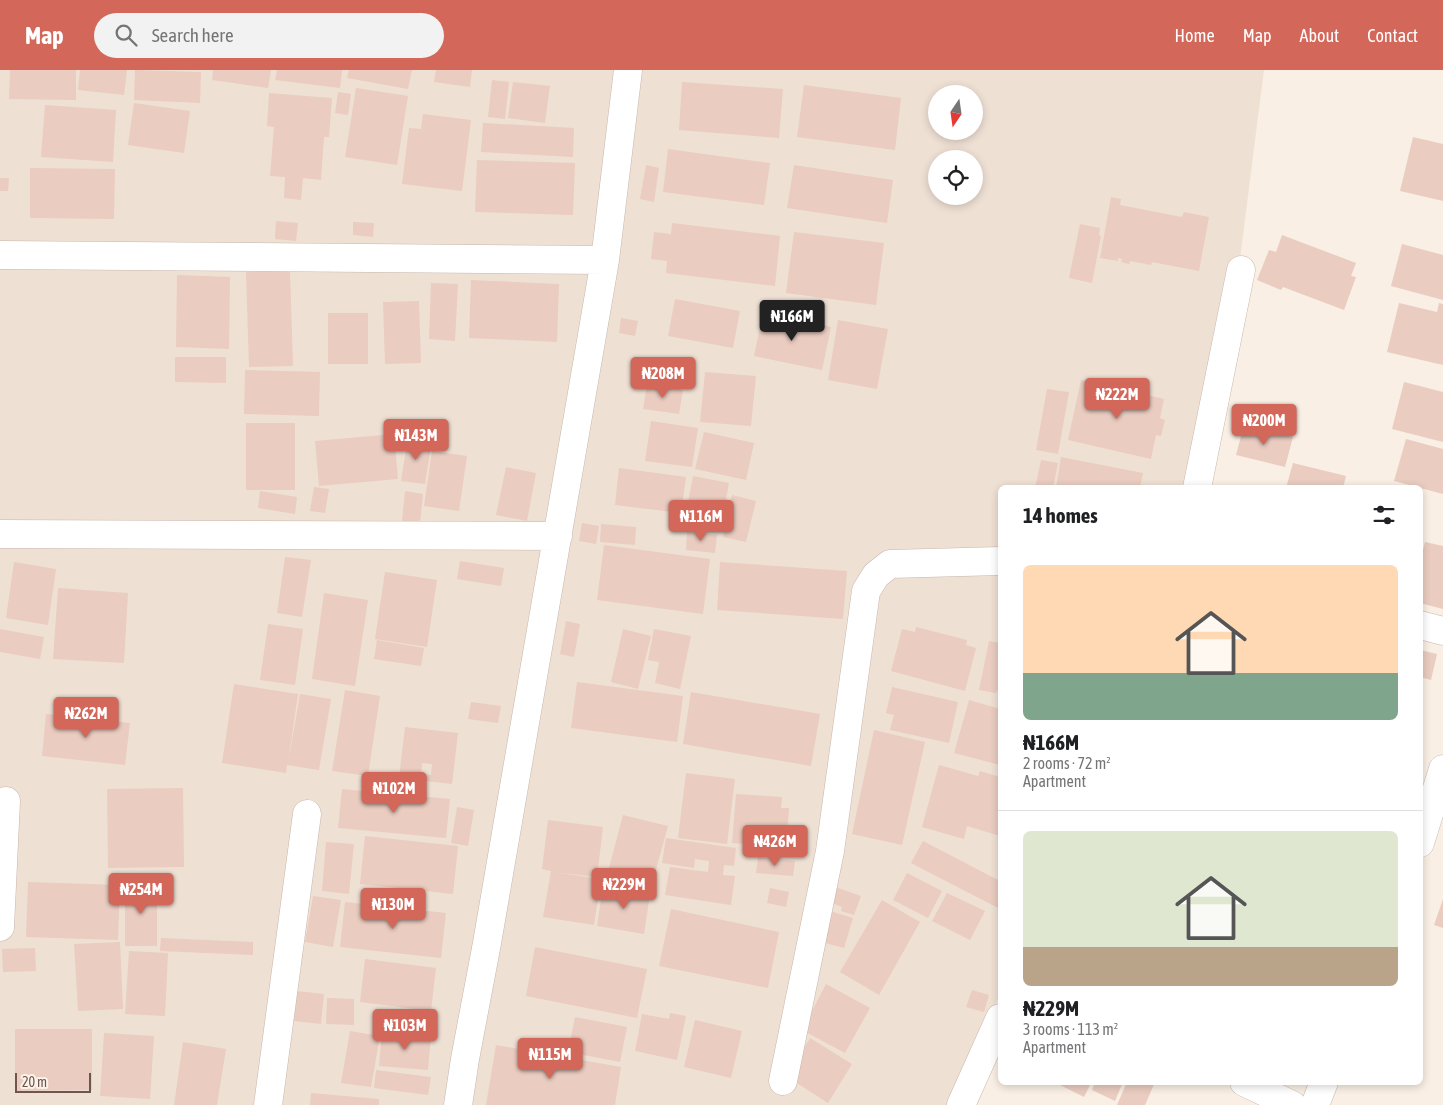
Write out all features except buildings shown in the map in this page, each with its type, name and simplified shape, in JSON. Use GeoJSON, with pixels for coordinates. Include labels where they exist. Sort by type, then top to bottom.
{"type":"FeatureCollection","features":[{"type":"Feature","properties":{"kind":"street"},"geometry":{"type":"LineString","coordinates":[[458,1105],[605,260],[628,70]]}},
{"type":"Feature","properties":{"kind":"street"},"geometry":{"type":"LineString","coordinates":[[0,255],[605,260]]}},
{"type":"Feature","properties":{"kind":"street"},"geometry":{"type":"LineString","coordinates":[[1198,485],[1241,270]]}},
{"type":"Feature","properties":{"kind":"street"},"geometry":{"type":"LineString","coordinates":[[0,534],[558,536]]}},
{"type":"Feature","properties":{"kind":"street"},"geometry":{"type":"LineString","coordinates":[[784,1081],[830,851],[866,591],[876,575],[890,564],[998,561]]}},
{"type":"Feature","properties":{"kind":"street"},"geometry":{"type":"LineString","coordinates":[[1423,626],[1443,631]]}},
{"type":"Feature","properties":{"kind":"street"},"geometry":{"type":"LineString","coordinates":[[1423,833],[1443,769]]}},
{"type":"Feature","properties":{"kind":"street"},"geometry":{"type":"LineString","coordinates":[[0,927],[6,801]]}},
{"type":"Feature","properties":{"kind":"street"},"geometry":{"type":"LineString","coordinates":[[268,1105],[307,814]]}},
{"type":"Feature","properties":{"kind":"street"},"geometry":{"type":"LineString","coordinates":[[961,1105],[998,1022]]}},
{"type":"Feature","properties":{"kind":"street"},"geometry":{"type":"LineString","coordinates":[[1250,1085],[1292,1105]]}},
{"type":"Feature","properties":{"kind":"street"},"geometry":{"type":"LineString","coordinates":[[1315,1105],[1323,1085]]}},
{"type":"Feature","properties":{"kind":"shaded area"},"geometry":{"type":"Polygon","coordinates":[[[0,70],[1264,70],[1211,485],[998,485],[998,999],[954,1105],[0,1105],[0,70]]]}}]}
